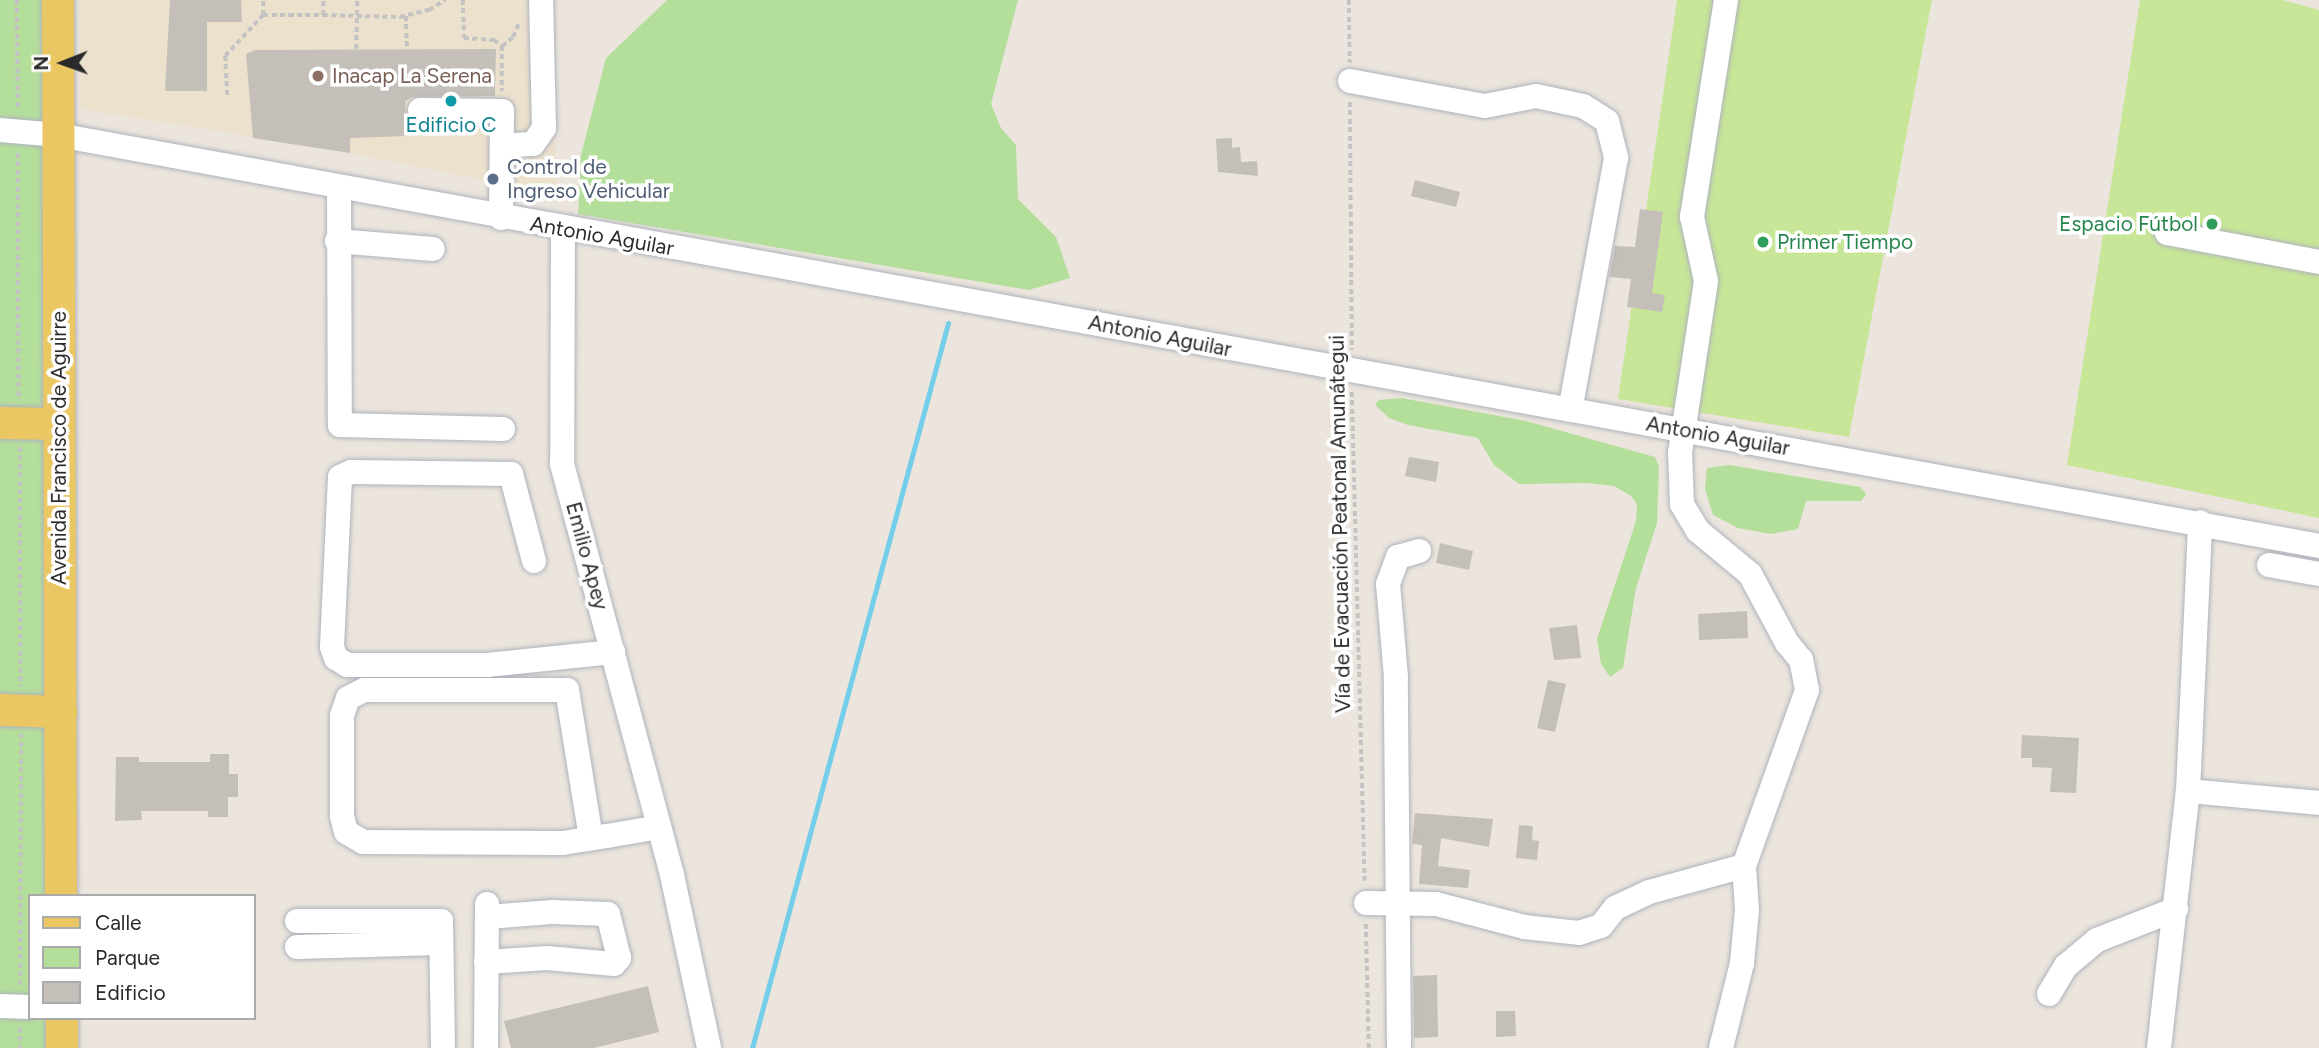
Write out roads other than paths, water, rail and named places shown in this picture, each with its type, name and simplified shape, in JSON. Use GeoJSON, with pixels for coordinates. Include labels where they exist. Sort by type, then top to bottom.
{"type":"FeatureCollection","features":[{"type":"Feature","properties":{"kind":"main road","name":"Avenida Francisco de Aguirre"},"geometry":{"type":"LineString","coordinates":[[58,0],[61,894]]}},
{"type":"Feature","properties":{"kind":"main road"},"geometry":{"type":"LineString","coordinates":[[10,423],[59,424]]}},
{"type":"Feature","properties":{"kind":"main road"},"geometry":{"type":"LineString","coordinates":[[10,710],[61,712]]}},
{"type":"Feature","properties":{"kind":"main road"},"geometry":{"type":"LineString","coordinates":[[62,1020],[62,1048]]}},
{"type":"Feature","properties":{"kind":"street"},"geometry":{"type":"LineString","coordinates":[[1721,1048],[1742,963],[1747,910],[1744,866],[1803,709],[1807,676],[1750,574],[1689,521],[1682,504],[1683,430],[1706,281],[1692,217],[1726,0]]}},
{"type":"Feature","properties":{"kind":"street"},"geometry":{"type":"LineString","coordinates":[[502,146],[533,144],[544,128],[530,5]]}},
{"type":"Feature","properties":{"kind":"street"},"geometry":{"type":"LineString","coordinates":[[1350,81],[1485,106],[1536,96],[1583,106],[1607,121],[1616,158],[1570,410]]}},
{"type":"Feature","properties":{"kind":"street"},"geometry":{"type":"LineString","coordinates":[[420,110],[502,111],[501,218]]}},
{"type":"Feature","properties":{"kind":"street","name":"Antonio Aguilar"},"geometry":{"type":"LineString","coordinates":[[9,131],[58,135],[501,218],[2200,522],[2319,546]]}},
{"type":"Feature","properties":{"kind":"street"},"geometry":{"type":"LineString","coordinates":[[339,188],[337,241],[340,425],[503,429]]}},
{"type":"Feature","properties":{"kind":"street","name":"Emilio Apey"},"geometry":{"type":"LineString","coordinates":[[563,229],[562,464],[672,875],[709,1048]]}},
{"type":"Feature","properties":{"kind":"street"},"geometry":{"type":"LineString","coordinates":[[2167,233],[2319,262]]}},
{"type":"Feature","properties":{"kind":"street"},"geometry":{"type":"LineString","coordinates":[[337,241],[433,249]]}},
{"type":"Feature","properties":{"kind":"street"},"geometry":{"type":"LineString","coordinates":[[534,561],[511,474],[351,472],[340,477],[332,647],[336,658],[348,665],[487,665],[613,652]]}},
{"type":"Feature","properties":{"kind":"street"},"geometry":{"type":"LineString","coordinates":[[2159,1048],[2188,791],[2200,522]]}},
{"type":"Feature","properties":{"kind":"street"},"geometry":{"type":"LineString","coordinates":[[1399,1048],[1395,904],[1396,677],[1388,584],[1398,557],[1419,551]]}},
{"type":"Feature","properties":{"kind":"street"},"geometry":{"type":"LineString","coordinates":[[2269,565],[2319,574]]}},
{"type":"Feature","properties":{"kind":"street"},"geometry":{"type":"LineString","coordinates":[[591,838],[567,690],[364,690],[348,698],[342,715],[342,816],[346,832],[363,842],[563,843],[659,827]]}},
{"type":"Feature","properties":{"kind":"street"},"geometry":{"type":"LineString","coordinates":[[2188,791],[2319,803]]}},
{"type":"Feature","properties":{"kind":"street"},"geometry":{"type":"LineString","coordinates":[[1366,903],[1436,904],[1524,927],[1580,933],[1601,926],[1615,908],[1649,892],[1744,866]]}},
{"type":"Feature","properties":{"kind":"street"},"geometry":{"type":"LineString","coordinates":[[2049,994],[2066,966],[2097,940],[2176,909]]}},
{"type":"Feature","properties":{"kind":"street"},"geometry":{"type":"LineString","coordinates":[[485,1048],[486,962],[487,911],[608,915],[619,958],[614,964],[547,958],[486,962]]}},
{"type":"Feature","properties":{"kind":"street"},"geometry":{"type":"LineString","coordinates":[[297,921],[440,920],[443,1048]]}},
{"type":"Feature","properties":{"kind":"street"},"geometry":{"type":"LineString","coordinates":[[297,947],[442,943]]}},
{"type":"Feature","properties":{"kind":"waterway"},"geometry":{"type":"LineString","coordinates":[[752,1048],[948,323]]}},
{"type":"Feature","properties":{"kind":"place","name":"Inacap La Serena"},"geometry":{"type":"Point","coordinates":[318,76]}},
{"type":"Feature","properties":{"kind":"place","name":"Edificio C"},"geometry":{"type":"Point","coordinates":[451,101]}},
{"type":"Feature","properties":{"kind":"place","name":"Control de Ingreso Vehicular"},"geometry":{"type":"Point","coordinates":[493,179]}},
{"type":"Feature","properties":{"kind":"place","name":"Espacio Fútbol"},"geometry":{"type":"Point","coordinates":[2212,224]}},
{"type":"Feature","properties":{"kind":"place","name":"Primer Tiempo"},"geometry":{"type":"Point","coordinates":[1763,242]}}]}
